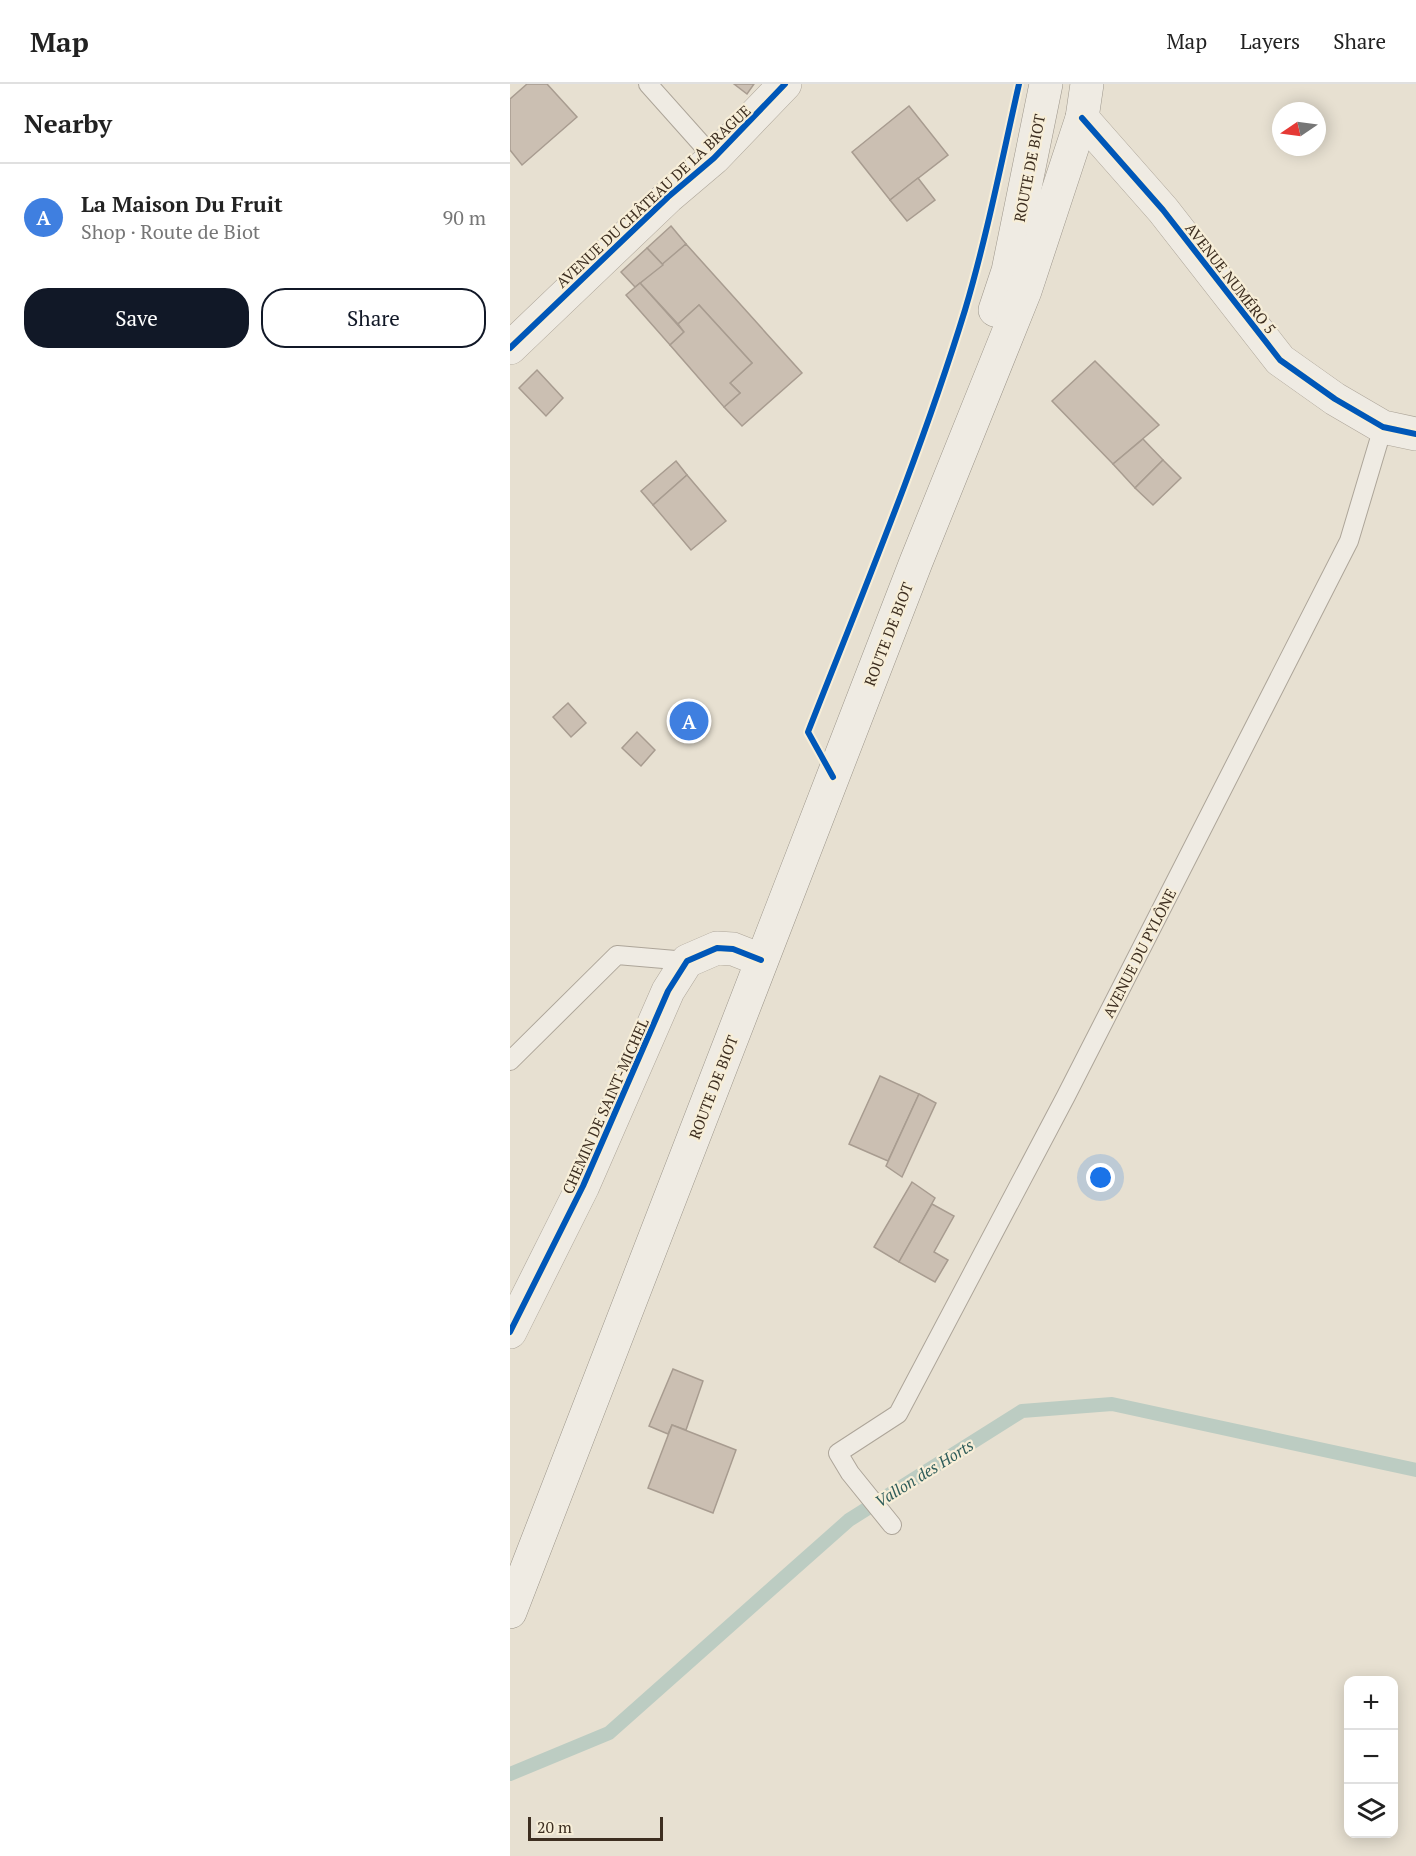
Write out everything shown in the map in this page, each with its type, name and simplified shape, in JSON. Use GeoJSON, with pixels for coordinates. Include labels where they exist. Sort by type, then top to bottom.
{"type":"FeatureCollection","features":[{"type":"Feature","properties":{"kind":"main road","name":"AVENUE DU CHÂTEAU DE LA BRAGUE"},"geometry":{"type":"LineString","coordinates":[[510,348],[668,197],[714,158],[785,84]]}},
{"type":"Feature","properties":{"kind":"main road","name":"ROUTE DE BIOT"},"geometry":{"type":"LineString","coordinates":[[916,562],[1008,271],[1046,84]]}},
{"type":"Feature","properties":{"kind":"main road","name":"ROUTE DE BIOT"},"geometry":{"type":"LineString","coordinates":[[510,1612],[916,562],[1025,291],[1082,118],[1088,84]]}},
{"type":"Feature","properties":{"kind":"main road","name":"AVENUE NUMÉRO 5"},"geometry":{"type":"LineString","coordinates":[[1082,118],[1162,210],[1280,360],[1335,399],[1383,428]]}},
{"type":"Feature","properties":{"kind":"main road"},"geometry":{"type":"LineString","coordinates":[[1383,428],[1416,434]]}},
{"type":"Feature","properties":{"kind":"main road"},"geometry":{"type":"LineString","coordinates":[[687,961],[717,948],[733,949],[761,960]]}},
{"type":"Feature","properties":{"kind":"main road","name":"CHEMIN DE SAINT-MICHEL"},"geometry":{"type":"LineString","coordinates":[[510,1332],[584,1186],[668,991],[687,961]]}},
{"type":"Feature","properties":{"kind":"lane"},"geometry":{"type":"LineString","coordinates":[[648,84],[714,158]]}},
{"type":"Feature","properties":{"kind":"lane","name":"AVENUE DU PYLÔNE"},"geometry":{"type":"LineString","coordinates":[[892,1525],[850,1473],[838,1453],[898,1414],[1077,1075],[1349,541],[1383,428]]}},
{"type":"Feature","properties":{"kind":"lane"},"geometry":{"type":"LineString","coordinates":[[510,1061],[617,956],[687,961]]}},
{"type":"Feature","properties":{"kind":"building"},"geometry":{"type":"Polygon","coordinates":[[[527,84],[547,84],[577,117],[522,165],[510,150],[510,99],[527,84]]]}},
{"type":"Feature","properties":{"kind":"building"},"geometry":{"type":"Polygon","coordinates":[[[734,84],[754,84],[747,94],[734,84]]]}},
{"type":"Feature","properties":{"kind":"building"},"geometry":{"type":"Polygon","coordinates":[[[909,106],[948,155],[890,200],[852,152],[909,106]]]}},
{"type":"Feature","properties":{"kind":"building"},"geometry":{"type":"Polygon","coordinates":[[[918,178],[935,200],[907,221],[890,200],[918,178]]]}},
{"type":"Feature","properties":{"kind":"building"},"geometry":{"type":"Polygon","coordinates":[[[671,226],[686,244],[663,265],[647,248],[671,226]]]}},
{"type":"Feature","properties":{"kind":"building"},"geometry":{"type":"Polygon","coordinates":[[[686,244],[802,373],[742,426],[724,407],[740,393],[730,383],[752,363],[699,305],[678,324],[640,283],[686,244]]]}},
{"type":"Feature","properties":{"kind":"building"},"geometry":{"type":"Polygon","coordinates":[[[647,248],[663,265],[635,287],[621,272],[647,248]]]}},
{"type":"Feature","properties":{"kind":"building"},"geometry":{"type":"Polygon","coordinates":[[[640,283],[684,332],[670,345],[626,295],[640,283]]]}},
{"type":"Feature","properties":{"kind":"building"},"geometry":{"type":"Polygon","coordinates":[[[699,305],[752,363],[730,383],[740,393],[724,407],[670,345],[684,332],[678,324],[699,305]]]}},
{"type":"Feature","properties":{"kind":"building"},"geometry":{"type":"Polygon","coordinates":[[[1095,361],[1159,425],[1113,464],[1052,401],[1095,361]]]}},
{"type":"Feature","properties":{"kind":"building"},"geometry":{"type":"Polygon","coordinates":[[[537,370],[563,398],[546,416],[519,388],[537,370]]]}},
{"type":"Feature","properties":{"kind":"building"},"geometry":{"type":"Polygon","coordinates":[[[1143,439],[1163,460],[1135,488],[1113,464],[1143,439]]]}},
{"type":"Feature","properties":{"kind":"building"},"geometry":{"type":"Polygon","coordinates":[[[1163,460],[1181,478],[1153,505],[1135,488],[1163,460]]]}},
{"type":"Feature","properties":{"kind":"building"},"geometry":{"type":"Polygon","coordinates":[[[676,461],[687,475],[653,505],[641,491],[676,461]]]}},
{"type":"Feature","properties":{"kind":"building"},"geometry":{"type":"Polygon","coordinates":[[[687,475],[726,521],[691,550],[653,505],[687,475]]]}},
{"type":"Feature","properties":{"kind":"building"},"geometry":{"type":"Polygon","coordinates":[[[568,703],[586,723],[571,737],[553,717],[568,703]]]}},
{"type":"Feature","properties":{"kind":"building"},"geometry":{"type":"Polygon","coordinates":[[[637,732],[655,750],[641,766],[622,748],[637,732]]]}},
{"type":"Feature","properties":{"kind":"building"},"geometry":{"type":"Polygon","coordinates":[[[880,1076],[919,1094],[888,1161],[849,1144],[880,1076]]]}},
{"type":"Feature","properties":{"kind":"building"},"geometry":{"type":"Polygon","coordinates":[[[919,1094],[936,1103],[902,1177],[886,1166],[919,1094]]]}},
{"type":"Feature","properties":{"kind":"building"},"geometry":{"type":"Polygon","coordinates":[[[912,1182],[935,1198],[899,1262],[874,1247],[912,1182]]]}},
{"type":"Feature","properties":{"kind":"building"},"geometry":{"type":"Polygon","coordinates":[[[932,1204],[954,1216],[934,1252],[948,1260],[935,1282],[899,1262],[932,1204]]]}},
{"type":"Feature","properties":{"kind":"building"},"geometry":{"type":"Polygon","coordinates":[[[673,1369],[703,1381],[686,1430],[672,1425],[668,1434],[649,1426],[673,1369]]]}},
{"type":"Feature","properties":{"kind":"building"},"geometry":{"type":"Polygon","coordinates":[[[672,1425],[736,1450],[713,1513],[648,1488],[672,1425]]]}},
{"type":"Feature","properties":{"kind":"waterway","name":"Vallon des Horts"},"geometry":{"type":"LineString","coordinates":[[510,1774],[609,1733],[849,1520],[1022,1411],[1112,1404],[1416,1470]]}},
{"type":"Feature","properties":{"kind":"cycle path"},"geometry":{"type":"LineString","coordinates":[[510,348],[668,197],[714,158],[785,84]]}},
{"type":"Feature","properties":{"kind":"cycle path"},"geometry":{"type":"LineString","coordinates":[[833,777],[808,732],[891,522],[948,363],[980,254],[1019,84]]}},
{"type":"Feature","properties":{"kind":"cycle path"},"geometry":{"type":"LineString","coordinates":[[1082,118],[1163,210],[1280,360],[1335,399],[1383,427],[1416,434]]}},
{"type":"Feature","properties":{"kind":"cycle path"},"geometry":{"type":"LineString","coordinates":[[510,1332],[583,1186],[668,991],[687,961],[717,948],[733,949],[761,960]]}},
{"type":"Feature","properties":{"kind":"place","name":"La Maison Du Fruit"},"geometry":{"type":"Point","coordinates":[689,721]}}]}
